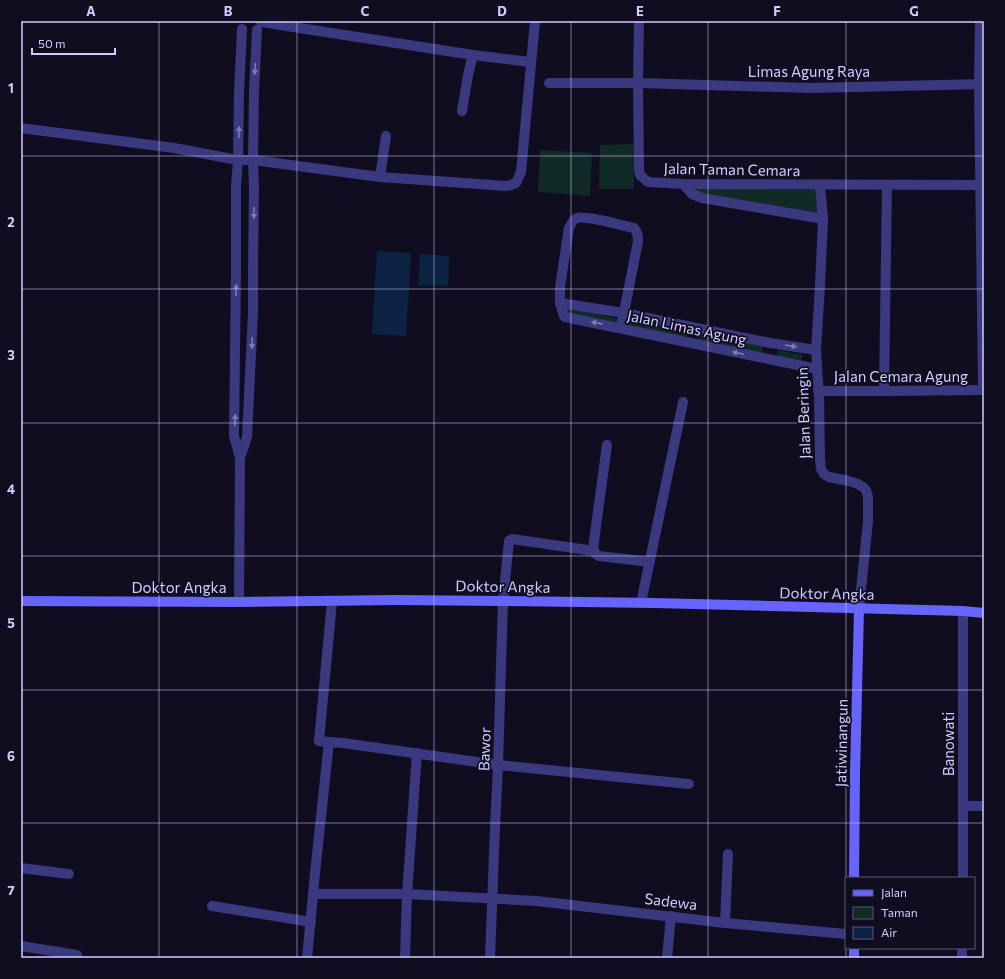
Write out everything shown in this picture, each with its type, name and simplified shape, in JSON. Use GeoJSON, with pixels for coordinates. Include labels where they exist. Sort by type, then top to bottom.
{"type":"FeatureCollection","features":[{"type":"Feature","properties":{"kind":"street"},"geometry":{"type":"LineString","coordinates":[[21,128],[174,148],[238,160],[252,160],[380,177],[506,186],[511,185],[516,183],[520,172],[534,21]]}},
{"type":"Feature","properties":{"kind":"street","name":"Jalan Taman Cemara"},"geometry":{"type":"LineString","coordinates":[[639,21],[639,170],[640,175],[648,182],[683,184],[887,186],[980,185]]}},
{"type":"Feature","properties":{"kind":"street"},"geometry":{"type":"LineString","coordinates":[[980,21],[982,84],[980,185],[983,390]]}},
{"type":"Feature","properties":{"kind":"street"},"geometry":{"type":"LineString","coordinates":[[240,25],[249,32],[259,24],[530,62]]}},
{"type":"Feature","properties":{"kind":"street"},"geometry":{"type":"LineString","coordinates":[[240,458],[247,437],[253,313],[254,188],[252,160],[254,92],[259,24]]}},
{"type":"Feature","properties":{"kind":"street"},"geometry":{"type":"LineString","coordinates":[[239,602],[240,458],[234,436],[236,187],[238,160],[240,25]]}},
{"type":"Feature","properties":{"kind":"street"},"geometry":{"type":"LineString","coordinates":[[462,111],[468,74],[473,55]]}},
{"type":"Feature","properties":{"kind":"street","name":"Limas Agung Raya"},"geometry":{"type":"LineString","coordinates":[[549,83],[638,83],[811,88],[982,84]]}},
{"type":"Feature","properties":{"kind":"street"},"geometry":{"type":"LineString","coordinates":[[380,177],[386,136]]}},
{"type":"Feature","properties":{"kind":"street"},"geometry":{"type":"LineString","coordinates":[[683,184],[692,194],[702,198],[822,219]]}},
{"type":"Feature","properties":{"kind":"street","name":"Jalan Beringin"},"geometry":{"type":"LineString","coordinates":[[820,185],[822,219],[816,350],[820,459],[821,469],[824,474],[829,477],[849,481],[863,486],[868,497],[868,521],[859,608]]}},
{"type":"Feature","properties":{"kind":"street"},"geometry":{"type":"LineString","coordinates":[[884,392],[887,186]]}},
{"type":"Feature","properties":{"kind":"street"},"geometry":{"type":"LineString","coordinates":[[236,187],[254,188]]}},
{"type":"Feature","properties":{"kind":"street","name":"Jalan Limas Agung"},"geometry":{"type":"LineString","coordinates":[[624,313],[638,241],[637,231],[634,228],[589,218],[577,218],[569,228],[560,287],[560,303],[566,318],[817,369]]}},
{"type":"Feature","properties":{"kind":"street"},"geometry":{"type":"LineString","coordinates":[[236,270],[253,268]]}},
{"type":"Feature","properties":{"kind":"street","name":"Jalan Limas Agung"},"geometry":{"type":"LineString","coordinates":[[560,303],[624,313],[770,343],[816,350]]}},
{"type":"Feature","properties":{"kind":"street"},"geometry":{"type":"LineString","coordinates":[[236,313],[253,313]]}},
{"type":"Feature","properties":{"kind":"street"},"geometry":{"type":"LineString","coordinates":[[621,328],[624,313]]}},
{"type":"Feature","properties":{"kind":"street"},"geometry":{"type":"LineString","coordinates":[[691,343],[695,328]]}},
{"type":"Feature","properties":{"kind":"street"},"geometry":{"type":"LineString","coordinates":[[766,359],[770,343]]}},
{"type":"Feature","properties":{"kind":"street","name":"Jalan Cemara Agung"},"geometry":{"type":"LineString","coordinates":[[818,391],[884,392],[983,390]]}},
{"type":"Feature","properties":{"kind":"street"},"geometry":{"type":"LineString","coordinates":[[641,603],[684,402]]}},
{"type":"Feature","properties":{"kind":"street"},"geometry":{"type":"LineString","coordinates":[[607,445],[594,551],[600,556],[650,562]]}},
{"type":"Feature","properties":{"kind":"street","name":"Bawor"},"geometry":{"type":"LineString","coordinates":[[490,958],[503,601],[509,543],[512,539],[594,551]]}},
{"type":"Feature","properties":{"kind":"street","name":"Doktor Angka"},"geometry":{"type":"LineString","coordinates":[[21,601],[503,601],[984,612]]}},
{"type":"Feature","properties":{"kind":"street"},"geometry":{"type":"LineString","coordinates":[[332,601],[319,741],[343,743],[498,765],[689,784]]}},
{"type":"Feature","properties":{"kind":"street","name":"Jatiwinangun"},"geometry":{"type":"LineString","coordinates":[[854,877],[859,608]]}},
{"type":"Feature","properties":{"kind":"street","name":"Banowati"},"geometry":{"type":"LineString","coordinates":[[962,611],[962,877]]}},
{"type":"Feature","properties":{"kind":"street"},"geometry":{"type":"LineString","coordinates":[[307,958],[329,742]]}},
{"type":"Feature","properties":{"kind":"street"},"geometry":{"type":"LineString","coordinates":[[405,958],[407,894],[417,754]]}},
{"type":"Feature","properties":{"kind":"street"},"geometry":{"type":"LineString","coordinates":[[963,806],[984,806]]}},
{"type":"Feature","properties":{"kind":"street"},"geometry":{"type":"LineString","coordinates":[[725,923],[728,854]]}},
{"type":"Feature","properties":{"kind":"street"},"geometry":{"type":"LineString","coordinates":[[21,868],[69,874]]}},
{"type":"Feature","properties":{"kind":"street","name":"Sadewa"},"geometry":{"type":"LineString","coordinates":[[313,894],[407,894],[537,901],[725,923],[845,934]]}},
{"type":"Feature","properties":{"kind":"street"},"geometry":{"type":"LineString","coordinates":[[212,906],[311,922]]}},
{"type":"Feature","properties":{"kind":"street"},"geometry":{"type":"LineString","coordinates":[[667,958],[671,916]]}},
{"type":"Feature","properties":{"kind":"street"},"geometry":{"type":"LineString","coordinates":[[21,946],[77,955]]}},
{"type":"Feature","properties":{"kind":"green space"},"geometry":{"type":"Polygon","coordinates":[[[633,144],[634,189],[599,189],[600,145],[633,144]]]}},
{"type":"Feature","properties":{"kind":"green space"},"geometry":{"type":"Polygon","coordinates":[[[540,150],[592,153],[590,196],[538,192],[540,150]]]}},
{"type":"Feature","properties":{"kind":"green space"},"geometry":{"type":"Polygon","coordinates":[[[691,188],[817,190],[819,216],[699,195],[691,188]]]}},
{"type":"Feature","properties":{"kind":"green space"},"geometry":{"type":"Polygon","coordinates":[[[566,306],[618,319],[618,324],[565,313],[566,306]]]}},
{"type":"Feature","properties":{"kind":"green space"},"geometry":{"type":"Polygon","coordinates":[[[629,321],[689,331],[685,339],[629,327],[629,321]]]}},
{"type":"Feature","properties":{"kind":"green space"},"geometry":{"type":"Polygon","coordinates":[[[699,334],[763,346],[762,354],[698,340],[699,334]]]}},
{"type":"Feature","properties":{"kind":"green space"},"geometry":{"type":"Polygon","coordinates":[[[778,350],[803,355],[801,361],[777,356],[778,350]]]}},
{"type":"Feature","properties":{"kind":"water"},"geometry":{"type":"Polygon","coordinates":[[[377,251],[411,253],[406,336],[372,334],[377,251]]]}},
{"type":"Feature","properties":{"kind":"water"},"geometry":{"type":"Polygon","coordinates":[[[420,254],[449,256],[448,286],[418,285],[420,254]]]}}]}
